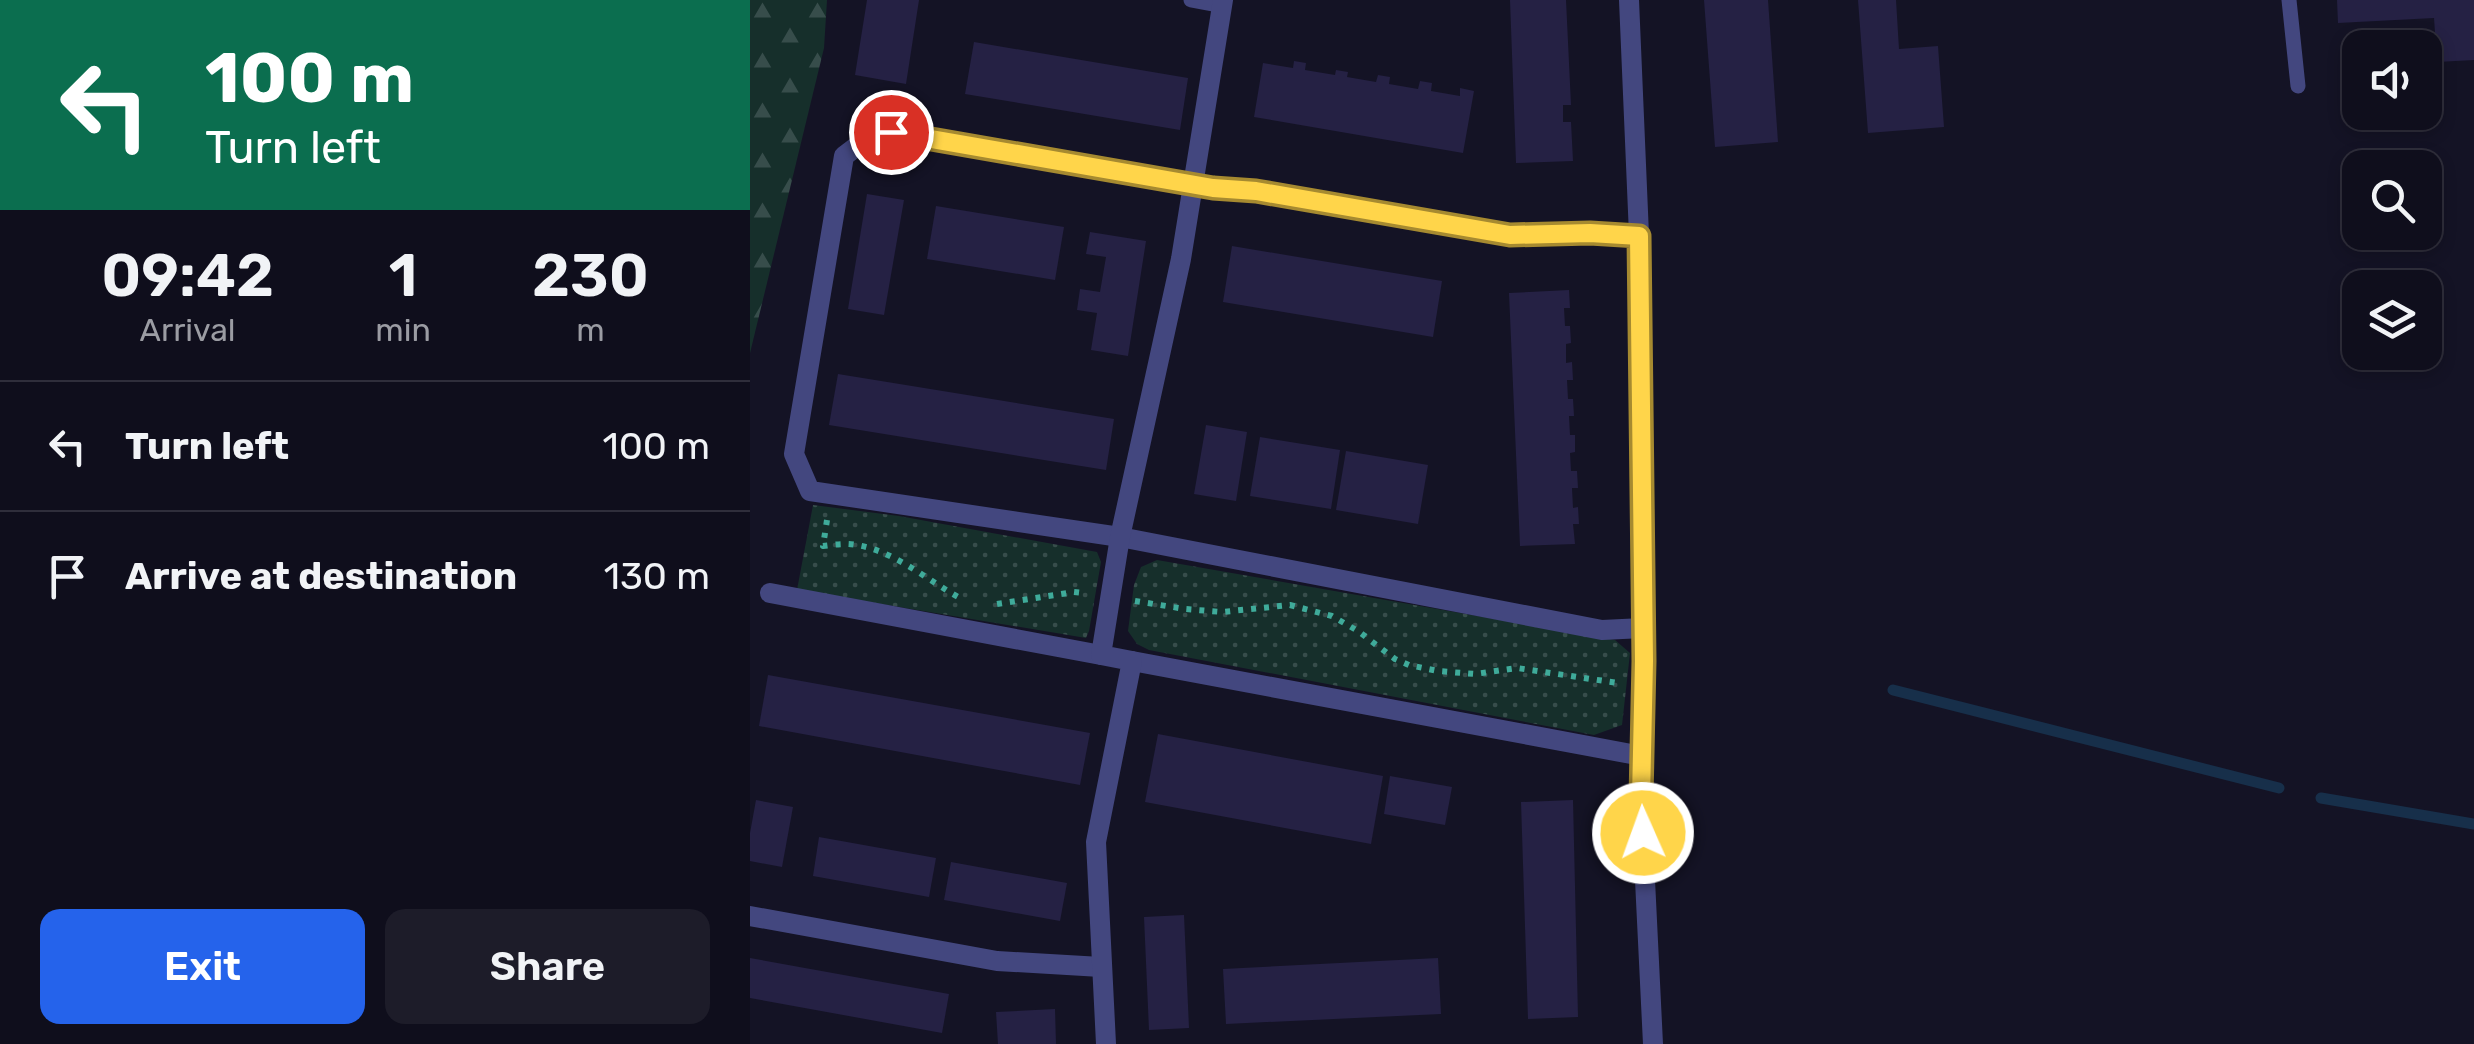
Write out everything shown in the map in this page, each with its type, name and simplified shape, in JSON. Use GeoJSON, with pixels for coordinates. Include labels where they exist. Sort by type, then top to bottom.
{"type":"FeatureCollection","features":[{"type":"Feature","properties":{"kind":"street"},"geometry":{"type":"LineString","coordinates":[[1629,0],[1639,236],[1644,687],[1641,798],[1653,1044]]}},
{"type":"Feature","properties":{"kind":"street"},"geometry":{"type":"LineString","coordinates":[[1101,655],[1120,538],[1181,259],[1223,3]]}},
{"type":"Feature","properties":{"kind":"street"},"geometry":{"type":"LineString","coordinates":[[1639,236],[1510,235],[891,132],[872,134],[844,156],[794,454],[810,491],[1120,538],[1602,630],[1643,628]]}},
{"type":"Feature","properties":{"kind":"street"},"geometry":{"type":"LineString","coordinates":[[770,593],[1642,756]]}},
{"type":"Feature","properties":{"kind":"street"},"geometry":{"type":"LineString","coordinates":[[1106,1044],[1096,842],[1132,660]]}},
{"type":"Feature","properties":{"kind":"street"},"geometry":{"type":"LineString","coordinates":[[750,916],[997,961],[1101,967]]}},
{"type":"Feature","properties":{"kind":"lane"},"geometry":{"type":"LineString","coordinates":[[1191,0],[1223,3]]}},
{"type":"Feature","properties":{"kind":"lane"},"geometry":{"type":"LineString","coordinates":[[2289,0],[2298,86]]}},
{"type":"Feature","properties":{"kind":"path"},"geometry":{"type":"LineString","coordinates":[[823,546],[870,548],[970,601]]}},
{"type":"Feature","properties":{"kind":"path"},"geometry":{"type":"LineString","coordinates":[[982,604],[1074,592],[1185,610],[1222,612],[1290,605],[1332,616],[1395,659],[1438,672],[1475,674],[1517,668],[1644,687]]}},
{"type":"Feature","properties":{"kind":"green space"},"geometry":{"type":"Polygon","coordinates":[[[750,0],[827,0],[824,48],[750,353],[750,0]]]}},
{"type":"Feature","properties":{"kind":"green space"},"geometry":{"type":"Polygon","coordinates":[[[813,505],[899,516],[1097,552],[1101,562],[1086,638],[797,590],[813,505]]]}},
{"type":"Feature","properties":{"kind":"green space"},"geometry":{"type":"Polygon","coordinates":[[[1157,560],[1615,640],[1630,653],[1622,725],[1594,735],[1149,650],[1137,644],[1128,631],[1134,585],[1141,567],[1157,560]]]}},
{"type":"Feature","properties":{"kind":"building"},"geometry":{"type":"Polygon","coordinates":[[[867,0],[919,0],[906,84],[855,75],[867,0]]]}},
{"type":"Feature","properties":{"kind":"building"},"geometry":{"type":"Polygon","coordinates":[[[1510,0],[1566,0],[1571,105],[1563,105],[1563,122],[1571,122],[1573,161],[1516,163],[1510,0]]]}},
{"type":"Feature","properties":{"kind":"building"},"geometry":{"type":"Polygon","coordinates":[[[1704,0],[1768,0],[1778,142],[1715,147],[1704,0]]]}},
{"type":"Feature","properties":{"kind":"building"},"geometry":{"type":"Polygon","coordinates":[[[1858,0],[1896,0],[1899,49],[1938,46],[1944,127],[1868,133],[1858,0]]]}},
{"type":"Feature","properties":{"kind":"building"},"geometry":{"type":"Polygon","coordinates":[[[2337,0],[2474,0],[2474,60],[2442,62],[2442,30],[2435,30],[2434,18],[2338,23],[2337,0]]]}},
{"type":"Feature","properties":{"kind":"building"},"geometry":{"type":"Polygon","coordinates":[[[974,42],[1188,78],[1180,130],[965,94],[974,42]]]}},
{"type":"Feature","properties":{"kind":"building"},"geometry":{"type":"Polygon","coordinates":[[[1294,61],[1306,63],[1305,70],[1335,75],[1336,70],[1348,72],[1347,77],[1376,82],[1378,75],[1390,77],[1389,84],[1418,89],[1420,81],[1432,83],[1431,91],[1460,96],[1460,88],[1474,91],[1463,153],[1254,117],[1263,63],[1293,68],[1294,61]]]}},
{"type":"Feature","properties":{"kind":"building"},"geometry":{"type":"Polygon","coordinates":[[[867,194],[904,200],[884,315],[848,309],[867,194]]]}},
{"type":"Feature","properties":{"kind":"building"},"geometry":{"type":"Polygon","coordinates":[[[936,206],[1064,227],[1055,280],[927,259],[936,206]]]}},
{"type":"Feature","properties":{"kind":"building"},"geometry":{"type":"Polygon","coordinates":[[[1090,232],[1146,241],[1128,356],[1091,350],[1097,313],[1077,310],[1080,289],[1100,292],[1106,257],[1086,254],[1090,232]]]}},
{"type":"Feature","properties":{"kind":"building"},"geometry":{"type":"Polygon","coordinates":[[[1232,246],[1442,281],[1433,337],[1223,302],[1232,246]]]}},
{"type":"Feature","properties":{"kind":"building"},"geometry":{"type":"Polygon","coordinates":[[[1569,290],[1570,308],[1564,308],[1571,343],[1566,344],[1566,363],[1572,362],[1573,380],[1567,380],[1568,399],[1573,399],[1574,416],[1569,416],[1575,452],[1570,453],[1571,471],[1577,471],[1578,488],[1572,488],[1579,524],[1573,524],[1575,544],[1520,546],[1509,293],[1569,290]]]}},
{"type":"Feature","properties":{"kind":"building"},"geometry":{"type":"Polygon","coordinates":[[[838,374],[1114,419],[1106,470],[829,425],[838,374]]]}},
{"type":"Feature","properties":{"kind":"building"},"geometry":{"type":"Polygon","coordinates":[[[1206,425],[1247,432],[1236,501],[1194,494],[1206,425]]]}},
{"type":"Feature","properties":{"kind":"building"},"geometry":{"type":"Polygon","coordinates":[[[1260,437],[1340,450],[1331,509],[1250,496],[1260,437]]]}},
{"type":"Feature","properties":{"kind":"building"},"geometry":{"type":"Polygon","coordinates":[[[1346,451],[1428,465],[1418,524],[1336,510],[1346,451]]]}},
{"type":"Feature","properties":{"kind":"building"},"geometry":{"type":"Polygon","coordinates":[[[768,675],[1090,733],[1080,785],[759,726],[768,675]]]}},
{"type":"Feature","properties":{"kind":"building"},"geometry":{"type":"Polygon","coordinates":[[[1158,734],[1383,776],[1371,844],[1145,802],[1158,734]]]}},
{"type":"Feature","properties":{"kind":"building"},"geometry":{"type":"Polygon","coordinates":[[[1390,776],[1452,787],[1445,825],[1384,814],[1390,776]]]}},
{"type":"Feature","properties":{"kind":"building"},"geometry":{"type":"Polygon","coordinates":[[[756,800],[793,807],[782,867],[750,861],[756,800]]]}},
{"type":"Feature","properties":{"kind":"building"},"geometry":{"type":"Polygon","coordinates":[[[1573,800],[1578,1017],[1528,1019],[1521,802],[1573,800]]]}},
{"type":"Feature","properties":{"kind":"building"},"geometry":{"type":"Polygon","coordinates":[[[819,837],[936,858],[929,897],[813,876],[819,837]]]}},
{"type":"Feature","properties":{"kind":"building"},"geometry":{"type":"Polygon","coordinates":[[[951,862],[1067,883],[1060,921],[944,900],[951,862]]]}},
{"type":"Feature","properties":{"kind":"building"},"geometry":{"type":"Polygon","coordinates":[[[1184,915],[1189,1028],[1149,1030],[1144,917],[1184,915]]]}},
{"type":"Feature","properties":{"kind":"building"},"geometry":{"type":"Polygon","coordinates":[[[750,958],[949,994],[942,1033],[750,998],[750,958]]]}},
{"type":"Feature","properties":{"kind":"building"},"geometry":{"type":"Polygon","coordinates":[[[1438,958],[1441,1014],[1226,1024],[1223,969],[1438,958]]]}},
{"type":"Feature","properties":{"kind":"building"},"geometry":{"type":"Polygon","coordinates":[[[1055,1009],[1056,1044],[998,1044],[996,1012],[1055,1009]]]}},
{"type":"Feature","properties":{"kind":"waterway"},"geometry":{"type":"LineString","coordinates":[[1893,690],[2279,788]]}},
{"type":"Feature","properties":{"kind":"waterway"},"geometry":{"type":"LineString","coordinates":[[2321,798],[2474,824]]}},
{"type":"Feature","properties":{"kind":"route"},"geometry":{"type":"LineString","coordinates":[[891,132],[1510,235],[1639,236],[1643,833]]}}]}
